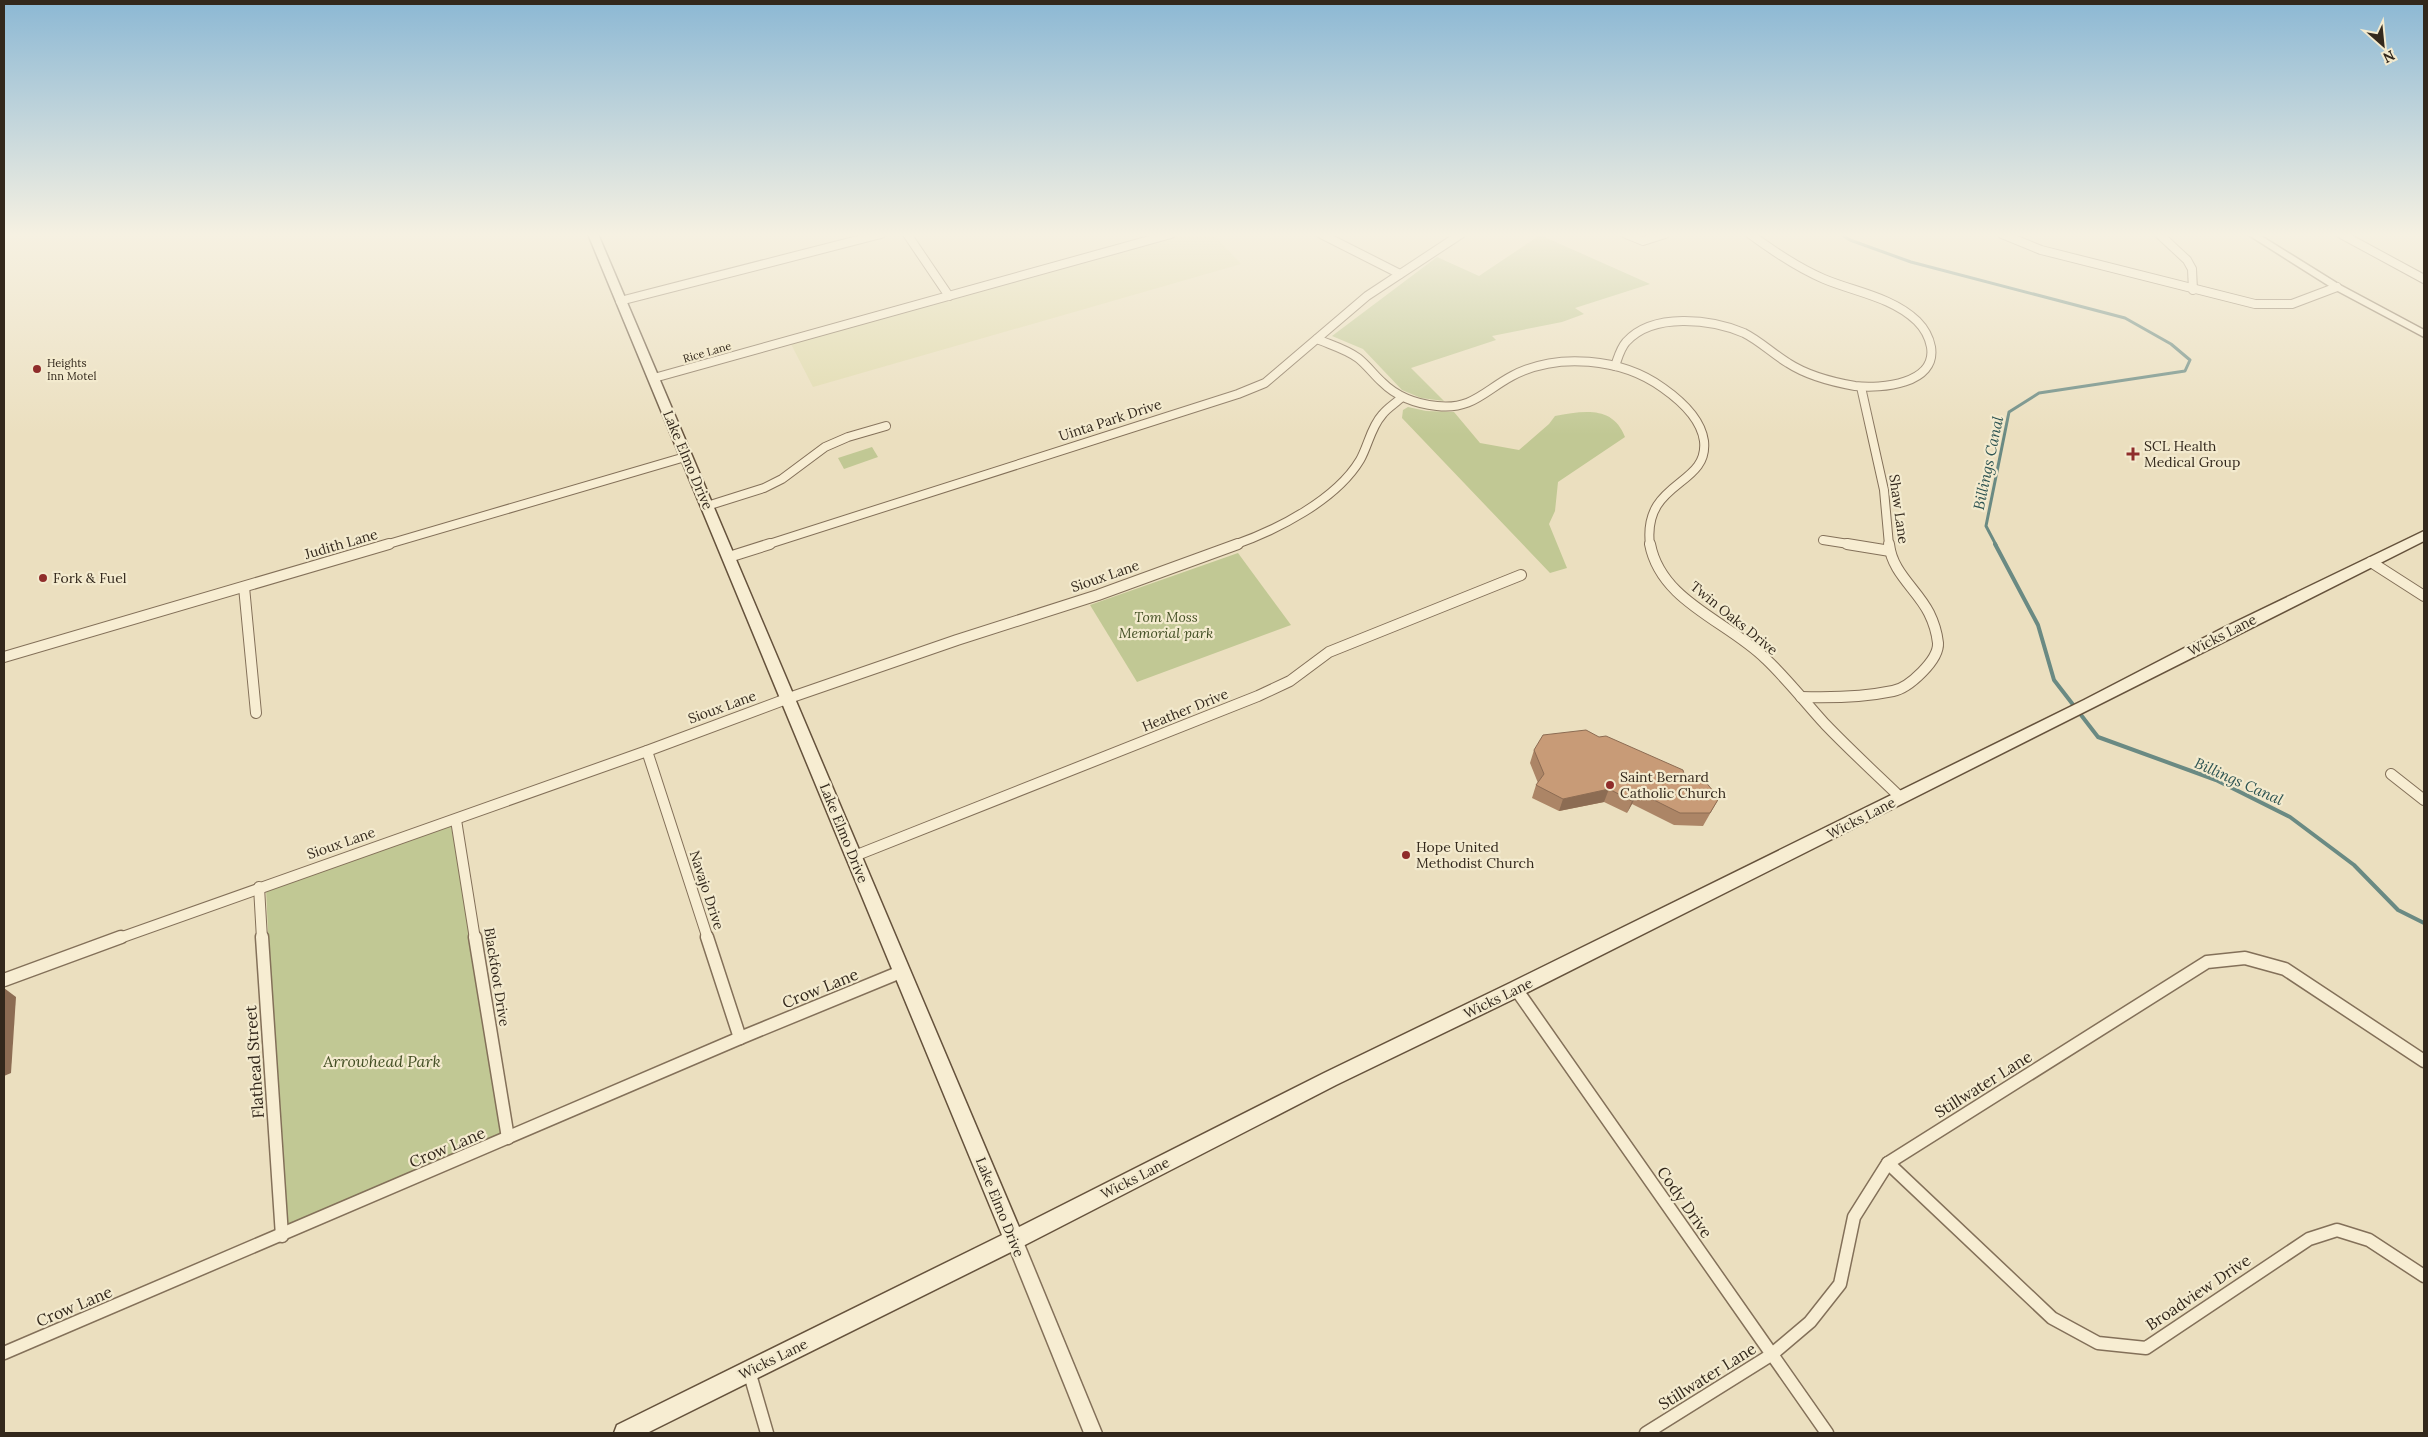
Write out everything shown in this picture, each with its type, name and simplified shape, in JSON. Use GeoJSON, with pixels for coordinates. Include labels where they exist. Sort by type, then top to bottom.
{"type":"FeatureCollection","features":[{"type":"Feature","properties":{"kind":"main road","name":"Lake Elmo Drive"},"geometry":{"type":"LineString","coordinates":[[620,301],[789,698],[852,857],[903,971],[1014,1240]]}},
{"type":"Feature","properties":{"kind":"main road","name":"Wicks Lane"},"geometry":{"type":"LineString","coordinates":[[625,1433],[1014,1240],[1321,1083],[1516,989],[2424,536]]}},
{"type":"Feature","properties":{"kind":"street","name":"Rice Lane"},"geometry":{"type":"LineString","coordinates":[[654,378],[931,301]]}},
{"type":"Feature","properties":{"kind":"street","name":"Uinta Park Drive"},"geometry":{"type":"LineString","coordinates":[[729,557],[1238,394],[1264,383],[1361,301]]}},
{"type":"Feature","properties":{"kind":"street"},"geometry":{"type":"LineString","coordinates":[[1615,366],[1620,352],[1627,341],[1638,332],[1660,324],[1695,322],[1714,324],[1739,331],[1758,341],[1789,364],[1817,378],[1861,387],[1887,385],[1910,379],[1924,370],[1932,354],[1926,332],[1909,315],[1884,301]]}},
{"type":"Feature","properties":{"kind":"street"},"geometry":{"type":"LineString","coordinates":[[2243,301],[2275,306],[2300,301]]}},
{"type":"Feature","properties":{"kind":"street"},"geometry":{"type":"LineString","coordinates":[[2363,301],[2424,334]]}},
{"type":"Feature","properties":{"kind":"street","name":"Twin Oaks Drive"},"geometry":{"type":"LineString","coordinates":[[1317,339],[1346,350],[1361,360],[1385,386],[1402,397],[1440,407],[1472,402],[1488,394],[1510,377],[1529,368],[1553,363],[1580,361],[1615,366],[1644,376],[1672,393],[1691,412],[1700,432],[1704,452],[1696,468],[1663,496],[1652,515],[1648,528],[1654,564],[1694,606],[1743,640],[1901,798]]}},
{"type":"Feature","properties":{"kind":"street","name":"Shaw Lane"},"geometry":{"type":"LineString","coordinates":[[1801,697],[1829,698],[1895,691],[1914,680],[1931,662],[1938,644],[1929,613],[1900,574],[1890,551],[1884,490],[1861,387]]}},
{"type":"Feature","properties":{"kind":"street","name":"Sioux Lane"},"geometry":{"type":"LineString","coordinates":[[4,980],[259,887],[456,820],[789,698],[957,640],[1098,595],[1246,541],[1283,524],[1310,508],[1338,485],[1359,461],[1381,415],[1402,397]]}},
{"type":"Feature","properties":{"kind":"street"},"geometry":{"type":"LineString","coordinates":[[707,506],[764,488],[782,478],[824,447],[848,437],[886,426]]}},
{"type":"Feature","properties":{"kind":"street","name":"Judith Lane"},"geometry":{"type":"LineString","coordinates":[[4,657],[685,457]]}},
{"type":"Feature","properties":{"kind":"street"},"geometry":{"type":"LineString","coordinates":[[1823,540],[1890,551]]}},
{"type":"Feature","properties":{"kind":"street"},"geometry":{"type":"LineString","coordinates":[[2371,562],[2424,596]]}},
{"type":"Feature","properties":{"kind":"street","name":"Heather Drive"},"geometry":{"type":"LineString","coordinates":[[852,857],[1258,696],[1290,681],[1329,652],[1521,575]]}},
{"type":"Feature","properties":{"kind":"street"},"geometry":{"type":"LineString","coordinates":[[244,587],[256,713]]}},
{"type":"Feature","properties":{"kind":"street","name":"Navajo Drive"},"geometry":{"type":"LineString","coordinates":[[647,751],[740,1038]]}},
{"type":"Feature","properties":{"kind":"street"},"geometry":{"type":"LineString","coordinates":[[2391,774],[2424,800]]}},
{"type":"Feature","properties":{"kind":"street","name":"Blackfoot Drive"},"geometry":{"type":"LineString","coordinates":[[456,820],[508,1138]]}},
{"type":"Feature","properties":{"kind":"street","name":"Flathead Street"},"geometry":{"type":"LineString","coordinates":[[259,887],[282,1236]]}},
{"type":"Feature","properties":{"kind":"street","name":"Stillwater Lane"},"geometry":{"type":"LineString","coordinates":[[1646,1433],[1771,1355],[1810,1322],[1840,1284],[1854,1217],[1888,1163],[2207,962],[2245,958],[2286,969],[2424,1061]]}},
{"type":"Feature","properties":{"kind":"street","name":"Crow Lane"},"geometry":{"type":"LineString","coordinates":[[4,1353],[282,1236],[740,1038],[903,971]]}},
{"type":"Feature","properties":{"kind":"street","name":"Cody Drive"},"geometry":{"type":"LineString","coordinates":[[1516,989],[1827,1433]]}},
{"type":"Feature","properties":{"kind":"street","name":"Broadview Drive"},"geometry":{"type":"LineString","coordinates":[[1888,1163],[2052,1318],[2098,1343],[2146,1348],[2309,1239],[2337,1230],[2369,1240],[2424,1276]]}},
{"type":"Feature","properties":{"kind":"street","name":"Lake Elmo Drive"},"geometry":{"type":"LineString","coordinates":[[1014,1240],[1093,1433]]}},
{"type":"Feature","properties":{"kind":"street"},"geometry":{"type":"LineString","coordinates":[[749,1371],[767,1433]]}},
{"type":"Feature","properties":{"kind":"shaded area"},"geometry":{"type":"Polygon","coordinates":[[[945,301],[1112,301],[813,387],[791,344],[945,301]]]}},
{"type":"Feature","properties":{"kind":"green space"},"geometry":{"type":"Polygon","coordinates":[[[1378,301],[1597,301],[1575,308],[1584,314],[1562,322],[1492,336],[1496,340],[1411,368],[1444,401],[1421,398],[1402,390],[1363,349],[1332,336],[1378,301]]]}},
{"type":"Feature","properties":{"kind":"green space"},"geometry":{"type":"Polygon","coordinates":[[[1408,407],[1426,411],[1454,412],[1480,443],[1519,450],[1549,424],[1555,416],[1586,412],[1596,413],[1605,415],[1620,427],[1625,437],[1558,482],[1555,511],[1549,524],[1567,568],[1550,573],[1402,418],[1403,410],[1408,407]]]}},
{"type":"Feature","properties":{"kind":"green space"},"geometry":{"type":"Polygon","coordinates":[[[872,447],[878,457],[844,469],[838,458],[872,447]]]}},
{"type":"Feature","properties":{"kind":"green space","name":"Tom Moss Memorial park"},"geometry":{"type":"Polygon","coordinates":[[[1238,553],[1291,625],[1137,682],[1090,605],[1238,553]]]}},
{"type":"Feature","properties":{"kind":"green space","name":"Arrowhead Park"},"geometry":{"type":"Polygon","coordinates":[[[450,822],[477,946],[500,1134],[282,1229],[266,889],[450,822]]]}},
{"type":"Feature","properties":{"kind":"building","name":"Saint Bernard Catholic Church"},"geometry":{"type":"Polygon","coordinates":[[[1586,730],[1599,737],[1606,736],[1683,770],[1684,774],[1694,779],[1704,780],[1719,798],[1710,813],[1680,813],[1638,792],[1632,801],[1609,789],[1563,799],[1536,785],[1544,774],[1534,750],[1543,735],[1586,730]]]}},
{"type":"Feature","properties":{"kind":"waterway","name":"Billings Canal"},"geometry":{"type":"LineString","coordinates":[[1996,545],[1986,526],[2009,412],[2039,393],[2185,371],[2190,360],[2171,344],[2125,318],[2060,301]]}},
{"type":"Feature","properties":{"kind":"waterway","name":"Billings Canal"},"geometry":{"type":"LineString","coordinates":[[1995,544],[2038,625],[2054,680],[2098,737],[2216,780],[2290,817],[2354,865],[2398,910],[2424,923]]}},
{"type":"Feature","properties":{"kind":"place","name":"Heights Inn Motel"},"geometry":{"type":"Point","coordinates":[37,369]}},
{"type":"Feature","properties":{"kind":"place","name":"SCL Health Medical Group"},"geometry":{"type":"Point","coordinates":[2133,454]}},
{"type":"Feature","properties":{"kind":"place","name":"Fork & Fuel"},"geometry":{"type":"Point","coordinates":[43,578]}},
{"type":"Feature","properties":{"kind":"place","name":"Saint Bernard Catholic Church"},"geometry":{"type":"Point","coordinates":[1610,785]}},
{"type":"Feature","properties":{"kind":"place","name":"Hope United Methodist Church"},"geometry":{"type":"Point","coordinates":[1406,855]}}]}
